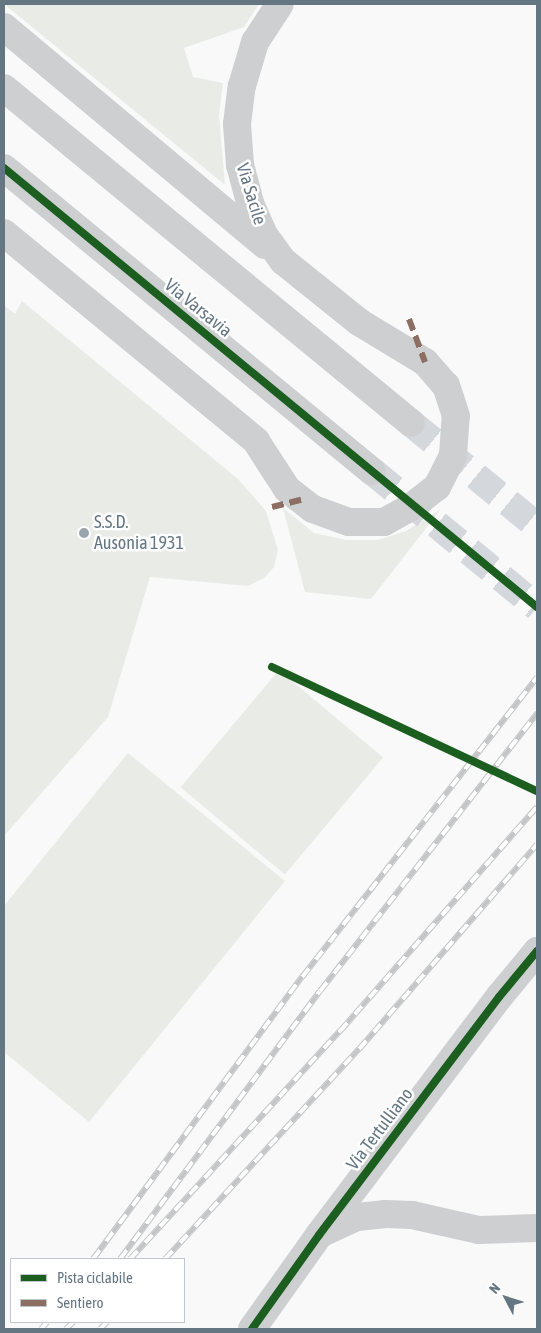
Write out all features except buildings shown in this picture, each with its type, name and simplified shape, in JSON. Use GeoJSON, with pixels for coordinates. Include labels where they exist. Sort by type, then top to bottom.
{"type":"FeatureCollection","features":[{"type":"Feature","properties":{"kind":"street","name":"Via Sacile"},"geometry":{"type":"LineString","coordinates":[[4,233],[256,442],[287,489],[313,509],[349,522],[384,522],[411,507],[437,487],[453,455],[456,416],[446,386],[425,362],[359,322],[283,261],[264,235],[251,206],[240,165],[237,124],[242,86],[256,42],[280,4]]}},
{"type":"Feature","properties":{"kind":"street"},"geometry":{"type":"LineString","coordinates":[[4,27],[283,261]]}},
{"type":"Feature","properties":{"kind":"street"},"geometry":{"type":"LineString","coordinates":[[4,88],[412,423]]}},
{"type":"Feature","properties":{"kind":"street","name":"Via Varsavia"},"geometry":{"type":"LineString","coordinates":[[4,168],[372,471]]}},
{"type":"Feature","properties":{"kind":"street","name":"Via Tertulliano"},"geometry":{"type":"LineString","coordinates":[[252,1329],[319,1235],[499,997],[537,951]]}},
{"type":"Feature","properties":{"kind":"street","name":"Via Tertulliano"},"geometry":{"type":"LineString","coordinates":[[319,1235],[357,1217],[386,1214],[412,1215],[479,1230],[537,1228]]}},
{"type":"Feature","properties":{"kind":"shaded area"},"geometry":{"type":"Polygon","coordinates":[[[4,4],[259,4],[244,27],[184,48],[193,77],[223,83],[219,115],[225,185],[4,4]]]}},
{"type":"Feature","properties":{"kind":"shaded area","name":"S.S.D. Ausonia 1931"},"geometry":{"type":"Polygon","coordinates":[[[22,301],[238,479],[266,511],[278,550],[274,567],[264,578],[248,586],[150,577],[108,717],[4,836],[4,305],[15,314],[22,301]]]}},
{"type":"Feature","properties":{"kind":"shaded area"},"geometry":{"type":"Polygon","coordinates":[[[283,508],[314,533],[346,540],[378,540],[406,531],[441,509],[371,599],[305,592],[283,508]]]}},
{"type":"Feature","properties":{"kind":"shaded area"},"geometry":{"type":"Polygon","coordinates":[[[279,670],[383,757],[285,875],[181,787],[279,670]]]}},
{"type":"Feature","properties":{"kind":"shaded area"},"geometry":{"type":"Polygon","coordinates":[[[128,753],[285,881],[89,1122],[4,1052],[4,906],[128,753]]]}},
{"type":"Feature","properties":{"kind":"tunnel"},"geometry":{"type":"LineString","coordinates":[[411,423],[537,526]]}},
{"type":"Feature","properties":{"kind":"tunnel"},"geometry":{"type":"LineString","coordinates":[[372,471],[537,607]]}},
{"type":"Feature","properties":{"kind":"railway"},"geometry":{"type":"LineString","coordinates":[[94,1258],[302,977],[537,677]]}},
{"type":"Feature","properties":{"kind":"railway"},"geometry":{"type":"LineString","coordinates":[[121,1258],[320,991],[537,713]]}},
{"type":"Feature","properties":{"kind":"railway"},"geometry":{"type":"LineString","coordinates":[[131,1258],[340,1031],[537,807]]}},
{"type":"Feature","properties":{"kind":"railway"},"geometry":{"type":"LineString","coordinates":[[166,1258],[359,1049],[537,844]]}},
{"type":"Feature","properties":{"kind":"railway"},"geometry":{"type":"LineString","coordinates":[[41,1329],[46,1323]]}},
{"type":"Feature","properties":{"kind":"railway"},"geometry":{"type":"LineString","coordinates":[[66,1329],[72,1323]]}},
{"type":"Feature","properties":{"kind":"railway"},"geometry":{"type":"LineString","coordinates":[[100,1329],[106,1323]]}},
{"type":"Feature","properties":{"kind":"marked path"},"geometry":{"type":"LineString","coordinates":[[409,319],[425,362]]}},
{"type":"Feature","properties":{"kind":"marked path"},"geometry":{"type":"LineString","coordinates":[[272,507],[301,500]]}},
{"type":"Feature","properties":{"kind":"cycle path"},"geometry":{"type":"LineString","coordinates":[[4,168],[537,607]]}},
{"type":"Feature","properties":{"kind":"cycle path"},"geometry":{"type":"LineString","coordinates":[[272,667],[537,791]]}},
{"type":"Feature","properties":{"kind":"cycle path"},"geometry":{"type":"LineString","coordinates":[[252,1329],[319,1235],[499,997],[537,951]]}},
{"type":"Feature","properties":{"kind":"place","name":"S.S.D. Ausonia 1931"},"geometry":{"type":"Point","coordinates":[84,533]}}]}
